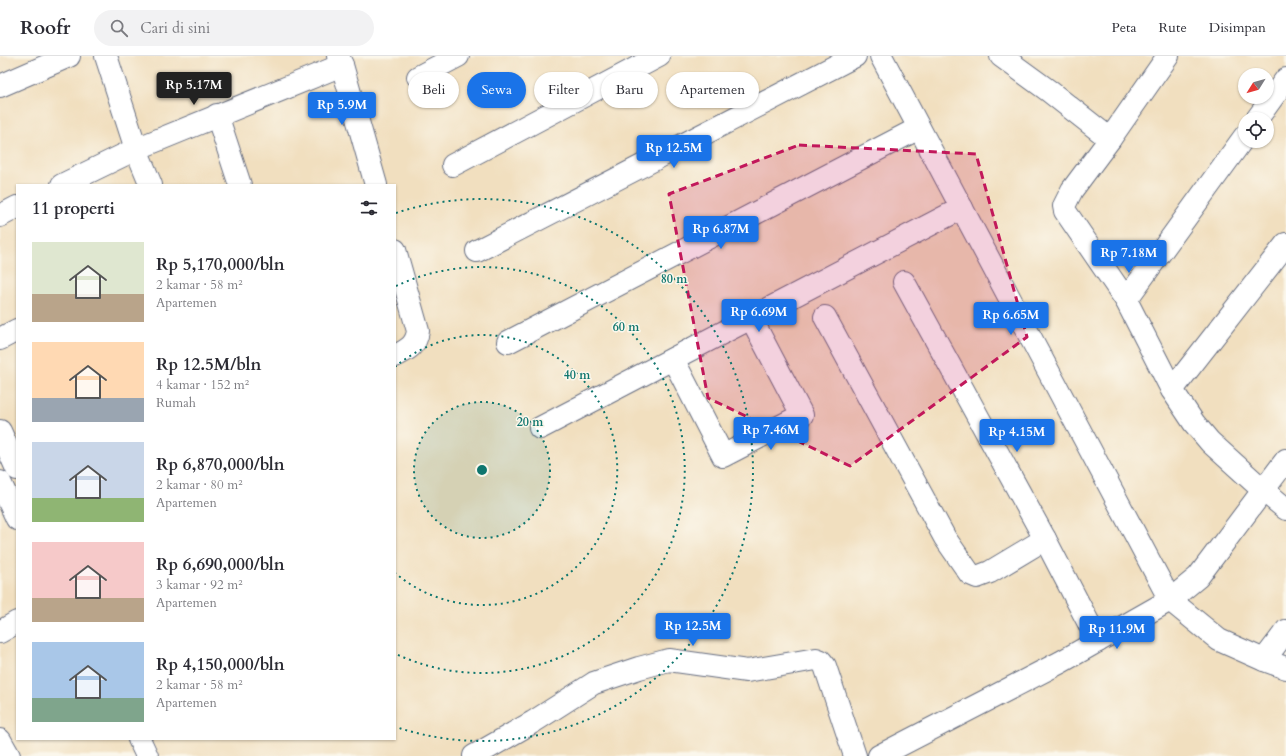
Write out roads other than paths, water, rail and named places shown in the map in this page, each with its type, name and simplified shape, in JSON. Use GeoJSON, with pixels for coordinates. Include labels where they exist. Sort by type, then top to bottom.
{"type":"FeatureCollection","features":[{"type":"Feature","properties":{"kind":"street"},"geometry":{"type":"LineString","coordinates":[[0,86],[69,56]]}},
{"type":"Feature","properties":{"kind":"street"},"geometry":{"type":"LineString","coordinates":[[106,56],[136,149],[151,184]]}},
{"type":"Feature","properties":{"kind":"street"},"geometry":{"type":"LineString","coordinates":[[428,72],[458,56]]}},
{"type":"Feature","properties":{"kind":"street"},"geometry":{"type":"LineString","coordinates":[[453,165],[659,56]]}},
{"type":"Feature","properties":{"kind":"street"},"geometry":{"type":"LineString","coordinates":[[477,251],[855,56]]}},
{"type":"Feature","properties":{"kind":"street"},"geometry":{"type":"LineString","coordinates":[[881,56],[1170,600],[1219,640],[1286,668]]}},
{"type":"Feature","properties":{"kind":"street"},"geometry":{"type":"LineString","coordinates":[[1001,56],[1049,91],[1110,139]]}},
{"type":"Feature","properties":{"kind":"street"},"geometry":{"type":"LineString","coordinates":[[1162,58],[1110,139],[1072,190],[1066,200],[1065,211],[1126,300],[1172,390],[1194,423],[1206,437],[1263,490],[1286,509]]}},
{"type":"Feature","properties":{"kind":"street"},"geometry":{"type":"LineString","coordinates":[[64,184],[136,149],[340,61],[376,184]]}},
{"type":"Feature","properties":{"kind":"street"},"geometry":{"type":"LineString","coordinates":[[1262,112],[1286,79]]}},
{"type":"Feature","properties":{"kind":"street"},"geometry":{"type":"LineString","coordinates":[[217,115],[240,184]]}},
{"type":"Feature","properties":{"kind":"street"},"geometry":{"type":"LineString","coordinates":[[508,342],[919,128]]}},
{"type":"Feature","properties":{"kind":"street"},"geometry":{"type":"LineString","coordinates":[[1126,300],[1238,146]]}},
{"type":"Feature","properties":{"kind":"street"},"geometry":{"type":"LineString","coordinates":[[0,216],[16,208]]}},
{"type":"Feature","properties":{"kind":"street"},"geometry":{"type":"LineString","coordinates":[[540,428],[962,208]]}},
{"type":"Feature","properties":{"kind":"street"},"geometry":{"type":"LineString","coordinates":[[1172,390],[1286,244]]}},
{"type":"Feature","properties":{"kind":"street"},"geometry":{"type":"LineString","coordinates":[[396,254],[418,331],[417,338],[412,346],[396,355]]}},
{"type":"Feature","properties":{"kind":"street"},"geometry":{"type":"LineString","coordinates":[[904,282],[1046,539],[1098,641]]}},
{"type":"Feature","properties":{"kind":"street"},"geometry":{"type":"LineString","coordinates":[[825,317],[944,538],[970,574],[977,577],[990,572],[1046,539]]}},
{"type":"Feature","properties":{"kind":"street"},"geometry":{"type":"LineString","coordinates":[[673,359],[723,456],[802,416],[751,318]]}},
{"type":"Feature","properties":{"kind":"street"},"geometry":{"type":"LineString","coordinates":[[0,339],[16,331]]}},
{"type":"Feature","properties":{"kind":"street"},"geometry":{"type":"LineString","coordinates":[[0,431],[15,457]]}},
{"type":"Feature","properties":{"kind":"street"},"geometry":{"type":"LineString","coordinates":[[879,756],[1061,662],[1170,600],[1198,577],[1286,460]]}},
{"type":"Feature","properties":{"kind":"street"},"geometry":{"type":"LineString","coordinates":[[0,482],[16,517]]}},
{"type":"Feature","properties":{"kind":"street"},"geometry":{"type":"LineString","coordinates":[[0,632],[16,623]]}},
{"type":"Feature","properties":{"kind":"street"},"geometry":{"type":"LineString","coordinates":[[1264,660],[1286,631]]}},
{"type":"Feature","properties":{"kind":"street"},"geometry":{"type":"LineString","coordinates":[[474,756],[533,722],[594,683],[639,668],[669,660],[748,671],[816,659],[821,661],[825,666],[855,756]]}},
{"type":"Feature","properties":{"kind":"street"},"geometry":{"type":"LineString","coordinates":[[0,740],[9,756]]}},
{"type":"Feature","properties":{"kind":"street"},"geometry":{"type":"LineString","coordinates":[[139,740],[147,756]]}}]}
